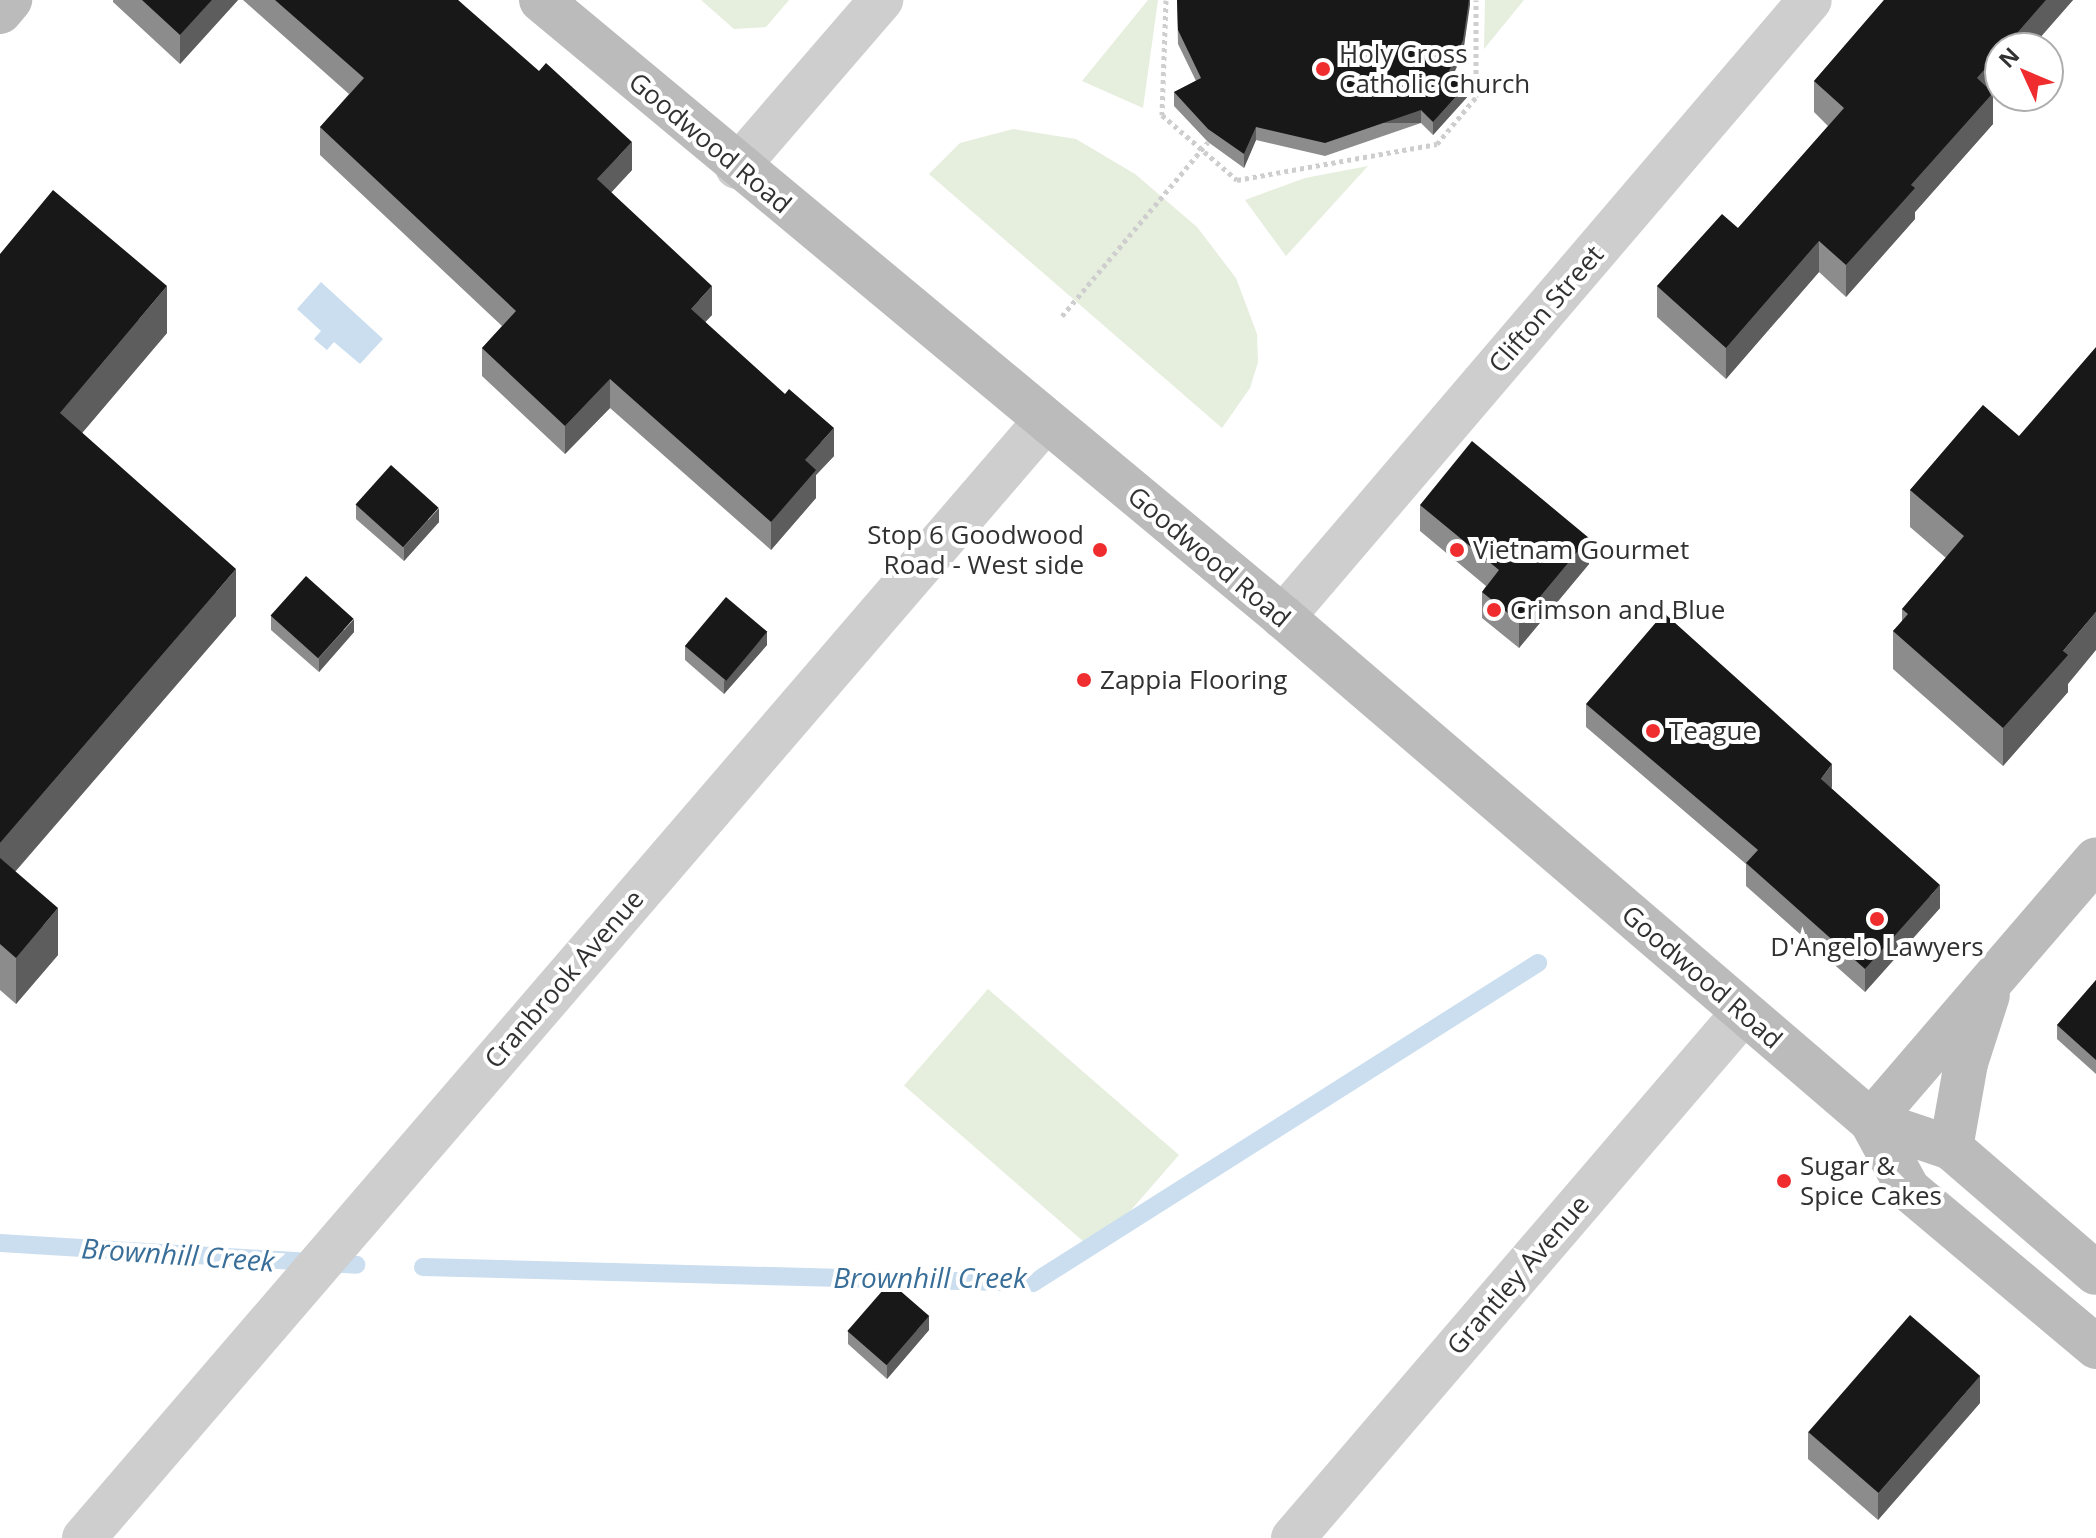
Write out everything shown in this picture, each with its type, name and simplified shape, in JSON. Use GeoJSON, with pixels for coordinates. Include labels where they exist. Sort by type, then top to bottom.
{"type":"FeatureCollection","features":[{"type":"Feature","properties":{"kind":"main road"},"geometry":{"type":"LineString","coordinates":[[0,12],[10,0]]}},
{"type":"Feature","properties":{"kind":"main road","name":"Goodwood Road"},"geometry":{"type":"LineString","coordinates":[[541,0],[737,167],[1283,617],[1871,1121],[1908,1189],[2096,1347]]}},
{"type":"Feature","properties":{"kind":"main road"},"geometry":{"type":"LineString","coordinates":[[1871,1121],[2096,859]]}},
{"type":"Feature","properties":{"kind":"main road"},"geometry":{"type":"LineString","coordinates":[[1951,1148],[1966,1063],[1993,979]]}},
{"type":"Feature","properties":{"kind":"main road","name":"Goodwood Road"},"geometry":{"type":"LineString","coordinates":[[1871,1121],[1951,1148],[2096,1273]]}},
{"type":"Feature","properties":{"kind":"street"},"geometry":{"type":"LineString","coordinates":[[737,167],[881,0]]}},
{"type":"Feature","properties":{"kind":"street","name":"Clifton Street"},"geometry":{"type":"LineString","coordinates":[[1283,617],[1810,0]]}},
{"type":"Feature","properties":{"kind":"street","name":"Cranbrook Avenue"},"geometry":{"type":"LineString","coordinates":[[84,1538],[1045,421]]}},
{"type":"Feature","properties":{"kind":"street","name":"Grantley Avenue"},"geometry":{"type":"LineString","coordinates":[[1293,1538],[1743,1013]]}},
{"type":"Feature","properties":{"kind":"path"},"geometry":{"type":"LineString","coordinates":[[1166,0],[1162,115],[1237,180],[1437,144],[1476,97],[1476,0]]}},
{"type":"Feature","properties":{"kind":"path"},"geometry":{"type":"LineString","coordinates":[[1062,316],[1208,142]]}},
{"type":"Feature","properties":{"kind":"green space"},"geometry":{"type":"Polygon","coordinates":[[[701,0],[789,0],[766,27],[734,29],[701,0]]]}},
{"type":"Feature","properties":{"kind":"green space"},"geometry":{"type":"Polygon","coordinates":[[[1148,0],[1158,0],[1143,108],[1082,81],[1148,0]]]}},
{"type":"Feature","properties":{"kind":"green space"},"geometry":{"type":"Polygon","coordinates":[[[1485,0],[1524,0],[1484,49],[1485,0]]]}},
{"type":"Feature","properties":{"kind":"green space"},"geometry":{"type":"Polygon","coordinates":[[[1013,129],[1076,139],[1135,174],[1197,227],[1236,278],[1257,334],[1258,362],[1250,388],[1222,428],[929,174],[960,143],[1013,129]]]}},
{"type":"Feature","properties":{"kind":"green space"},"geometry":{"type":"Polygon","coordinates":[[[1368,166],[1286,256],[1245,200],[1305,178],[1368,166]]]}},
{"type":"Feature","properties":{"kind":"green space"},"geometry":{"type":"Polygon","coordinates":[[[988,989],[1179,1155],[1095,1252],[904,1086],[988,989]]]}},
{"type":"Feature","properties":{"kind":"water"},"geometry":{"type":"Polygon","coordinates":[[[321,282],[383,339],[360,364],[334,342],[327,350],[314,339],[321,331],[297,309],[321,282]]]}},
{"type":"Feature","properties":{"kind":"building"},"geometry":{"type":"Polygon","coordinates":[[[142,0],[212,0],[180,35],[142,0]]]}},
{"type":"Feature","properties":{"kind":"building"},"geometry":{"type":"Polygon","coordinates":[[[275,0],[458,0],[539,71],[546,63],[632,142],[597,179],[712,286],[691,309],[785,394],[789,389],[834,428],[805,460],[816,470],[771,522],[610,379],[565,426],[482,348],[516,311],[320,127],[364,78],[275,0]]]}},
{"type":"Feature","properties":{"kind":"building","name":"Holy Cross Catholic Church"},"geometry":{"type":"Polygon","coordinates":[[[1177,0],[1469,0],[1463,40],[1449,71],[1469,82],[1433,122],[1421,110],[1325,143],[1256,127],[1244,154],[1208,129],[1174,92],[1201,78],[1178,30],[1177,0]]]}},
{"type":"Feature","properties":{"kind":"building"},"geometry":{"type":"Polygon","coordinates":[[[1884,0],[2046,0],[2018,32],[1984,32],[1984,70],[1977,78],[1984,85],[1984,103],[1911,185],[1915,188],[1846,265],[1819,241],[1726,348],[1657,286],[1722,214],[1738,228],[1844,108],[1814,81],[1884,0]]]}},
{"type":"Feature","properties":{"kind":"building"},"geometry":{"type":"Polygon","coordinates":[[[53,190],[167,286],[60,413],[236,569],[0,843],[0,254],[53,190]]]}},
{"type":"Feature","properties":{"kind":"building"},"geometry":{"type":"Polygon","coordinates":[[[2096,347],[2096,612],[2063,651],[2068,655],[2003,728],[1893,631],[1908,614],[1902,609],[1964,536],[1910,490],[1983,405],[2019,436],[2096,347]]]}},
{"type":"Feature","properties":{"kind":"building"},"geometry":{"type":"Polygon","coordinates":[[[1472,441],[1589,538],[1519,622],[1482,592],[1499,570],[1420,505],[1472,441]]]}},
{"type":"Feature","properties":{"kind":"building"},"geometry":{"type":"Polygon","coordinates":[[[391,465],[439,508],[403,547],[356,504],[391,465]]]}},
{"type":"Feature","properties":{"kind":"building"},"geometry":{"type":"Polygon","coordinates":[[[306,576],[354,619],[318,658],[271,615],[306,576]]]}},
{"type":"Feature","properties":{"kind":"building"},"geometry":{"type":"Polygon","coordinates":[[[726,597],[767,632],[726,681],[685,646],[726,597]]]}},
{"type":"Feature","properties":{"kind":"building"},"geometry":{"type":"Polygon","coordinates":[[[1664,613],[1832,764],[1821,779],[1940,885],[1865,969],[1746,863],[1758,850],[1586,704],[1664,613]]]}},
{"type":"Feature","properties":{"kind":"building"},"geometry":{"type":"Polygon","coordinates":[[[0,858],[58,908],[16,958],[0,944],[0,858]]]}},
{"type":"Feature","properties":{"kind":"building"},"geometry":{"type":"Polygon","coordinates":[[[2096,980],[2096,1060],[2057,1025],[2096,980]]]}},
{"type":"Feature","properties":{"kind":"building"},"geometry":{"type":"Polygon","coordinates":[[[890,1282],[929,1316],[887,1365],[847,1331],[890,1282]]]}},
{"type":"Feature","properties":{"kind":"building"},"geometry":{"type":"Polygon","coordinates":[[[1910,1315],[1980,1376],[1878,1493],[1808,1432],[1910,1315]]]}},
{"type":"Feature","properties":{"kind":"waterway","name":"Brownhill Creek"},"geometry":{"type":"LineString","coordinates":[[423,1267],[1033,1283],[1538,963]]}},
{"type":"Feature","properties":{"kind":"waterway","name":"Brownhill Creek"},"geometry":{"type":"LineString","coordinates":[[0,1243],[356,1265]]}},
{"type":"Feature","properties":{"kind":"place","name":"Holy Cross Catholic Church"},"geometry":{"type":"Point","coordinates":[1323,69]}},
{"type":"Feature","properties":{"kind":"place","name":"Stop 6 Goodwood Road - West side"},"geometry":{"type":"Point","coordinates":[1100,550]}},
{"type":"Feature","properties":{"kind":"place","name":"Vietnam Gourmet"},"geometry":{"type":"Point","coordinates":[1457,550]}},
{"type":"Feature","properties":{"kind":"place","name":"Crimson and Blue"},"geometry":{"type":"Point","coordinates":[1494,610]}},
{"type":"Feature","properties":{"kind":"place","name":"Zappia Flooring"},"geometry":{"type":"Point","coordinates":[1084,680]}},
{"type":"Feature","properties":{"kind":"place","name":"Teague"},"geometry":{"type":"Point","coordinates":[1653,731]}},
{"type":"Feature","properties":{"kind":"place","name":"D'Angelo Lawyers"},"geometry":{"type":"Point","coordinates":[1877,919]}},
{"type":"Feature","properties":{"kind":"place","name":"Sugar & Spice Cakes"},"geometry":{"type":"Point","coordinates":[1784,1181]}}]}
